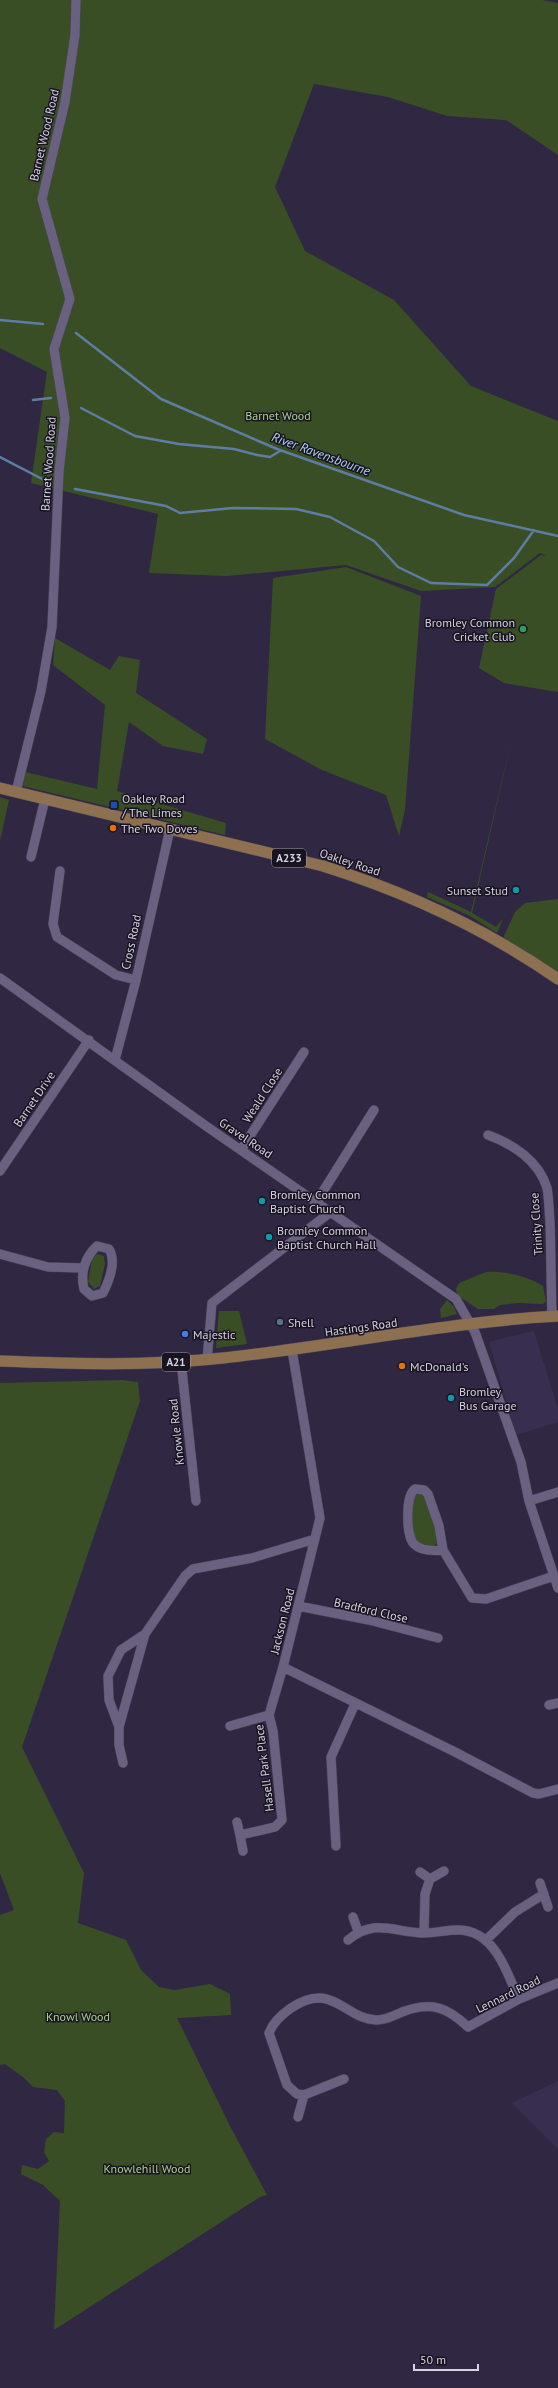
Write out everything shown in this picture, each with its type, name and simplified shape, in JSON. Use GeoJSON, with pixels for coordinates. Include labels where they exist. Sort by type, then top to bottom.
{"type":"FeatureCollection","features":[{"type":"Feature","properties":{"kind":"main road","name":"Oakley Road"},"geometry":{"type":"LineString","coordinates":[[0,788],[323,866],[384,887],[460,921],[558,979]]}},
{"type":"Feature","properties":{"kind":"main road","name":"Hastings Road"},"geometry":{"type":"LineString","coordinates":[[0,1361],[113,1365],[207,1360],[292,1350],[467,1321],[555,1316]]}},
{"type":"Feature","properties":{"kind":"street","name":"Barnet Wood Road"},"geometry":{"type":"LineString","coordinates":[[16,792],[41,691],[52,627],[59,472],[65,418],[54,349],[70,299],[42,199],[66,102],[76,35],[76,0]]}},
{"type":"Feature","properties":{"kind":"street"},"geometry":{"type":"LineString","coordinates":[[31,857],[46,799]]}},
{"type":"Feature","properties":{"kind":"street","name":"Cross Road"},"geometry":{"type":"LineString","coordinates":[[115,1060],[136,980],[170,829]]}},
{"type":"Feature","properties":{"kind":"street"},"geometry":{"type":"LineString","coordinates":[[60,871],[53,924],[57,937],[116,975],[136,980]]}},
{"type":"Feature","properties":{"kind":"street","name":"Gravel Road"},"geometry":{"type":"LineString","coordinates":[[0,978],[89,1040],[241,1150],[332,1211],[456,1299],[467,1321],[521,1462],[529,1501],[558,1588]]}},
{"type":"Feature","properties":{"kind":"street","name":"Barnet Drive"},"geometry":{"type":"LineString","coordinates":[[0,1171],[89,1040]]}},
{"type":"Feature","properties":{"kind":"street","name":"Weald Close"},"geometry":{"type":"LineString","coordinates":[[241,1150],[304,1052]]}},
{"type":"Feature","properties":{"kind":"street"},"geometry":{"type":"LineString","coordinates":[[317,1201],[374,1110]]}},
{"type":"Feature","properties":{"kind":"street","name":"Trinity Close"},"geometry":{"type":"LineString","coordinates":[[488,1135],[509,1142],[519,1150],[531,1161],[547,1188],[555,1316]]}},
{"type":"Feature","properties":{"kind":"street"},"geometry":{"type":"LineString","coordinates":[[207,1360],[212,1302],[332,1211]]}},
{"type":"Feature","properties":{"kind":"street"},"geometry":{"type":"LineString","coordinates":[[97,1246],[109,1249],[112,1261],[108,1284],[103,1293],[92,1296],[84,1289],[83,1268],[86,1259],[97,1246]]}},
{"type":"Feature","properties":{"kind":"street"},"geometry":{"type":"LineString","coordinates":[[0,1254],[48,1267],[83,1268]]}},
{"type":"Feature","properties":{"kind":"street","name":"Jackson Road"},"geometry":{"type":"LineString","coordinates":[[292,1350],[320,1518],[283,1667],[355,1704],[457,1753],[533,1794],[558,1789]]}},
{"type":"Feature","properties":{"kind":"street","name":"Knowle Road"},"geometry":{"type":"LineString","coordinates":[[181,1361],[196,1501]]}},
{"type":"Feature","properties":{"kind":"street"},"geometry":{"type":"LineString","coordinates":[[444,1550],[418,1548],[412,1543],[409,1536],[408,1500],[411,1491],[414,1489],[424,1490],[428,1494],[439,1526],[444,1550],[472,1598],[476,1600],[486,1599],[554,1576]]}},
{"type":"Feature","properties":{"kind":"street"},"geometry":{"type":"LineString","coordinates":[[529,1501],[558,1492]]}},
{"type":"Feature","properties":{"kind":"street"},"geometry":{"type":"LineString","coordinates":[[123,1763],[119,1745],[119,1727],[146,1634],[185,1576],[193,1568],[252,1558],[315,1539]]}},
{"type":"Feature","properties":{"kind":"street","name":"Bradford Close"},"geometry":{"type":"LineString","coordinates":[[298,1606],[369,1620],[438,1638]]}},
{"type":"Feature","properties":{"kind":"street"},"geometry":{"type":"LineString","coordinates":[[119,1727],[109,1700],[108,1676],[121,1650],[146,1634]]}},
{"type":"Feature","properties":{"kind":"street"},"geometry":{"type":"LineString","coordinates":[[230,1726],[269,1715],[283,1667]]}},
{"type":"Feature","properties":{"kind":"street"},"geometry":{"type":"LineString","coordinates":[[336,1846],[331,1757],[355,1704]]}},
{"type":"Feature","properties":{"kind":"street","name":"Hasell Park Place"},"geometry":{"type":"LineString","coordinates":[[240,1835],[275,1827],[282,1820],[274,1731],[269,1715]]}},
{"type":"Feature","properties":{"kind":"street"},"geometry":{"type":"LineString","coordinates":[[238,1822],[243,1851]]}},
{"type":"Feature","properties":{"kind":"street"},"geometry":{"type":"LineString","coordinates":[[424,1933],[425,1894],[430,1879],[444,1871]]}},
{"type":"Feature","properties":{"kind":"street"},"geometry":{"type":"LineString","coordinates":[[420,1872],[430,1879]]}},
{"type":"Feature","properties":{"kind":"street"},"geometry":{"type":"LineString","coordinates":[[540,1883],[548,1906]]}},
{"type":"Feature","properties":{"kind":"street"},"geometry":{"type":"LineString","coordinates":[[486,1940],[515,1912],[544,1894]]}},
{"type":"Feature","properties":{"kind":"street"},"geometry":{"type":"LineString","coordinates":[[353,1917],[358,1931]]}},
{"type":"Feature","properties":{"kind":"street"},"geometry":{"type":"LineString","coordinates":[[348,1940],[358,1931],[385,1926],[424,1933],[451,1928],[465,1929],[486,1940],[496,1952],[519,1999]]}},
{"type":"Feature","properties":{"kind":"street","name":"Lennard Road"},"geometry":{"type":"LineString","coordinates":[[304,2095],[298,2094],[287,2085],[269,2033],[272,2025],[298,2004],[314,1999],[329,2000],[361,2016],[376,2020],[389,2018],[417,2008],[435,2007],[454,2014],[468,2027],[519,1999],[558,1982]]}},
{"type":"Feature","properties":{"kind":"street"},"geometry":{"type":"LineString","coordinates":[[298,2117],[304,2095],[344,2079]]}},
{"type":"Feature","properties":{"kind":"shaded area"},"geometry":{"type":"Polygon","coordinates":[[[534,1331],[558,1409],[558,1422],[516,1435],[489,1342],[534,1331]]]}},
{"type":"Feature","properties":{"kind":"shaded area"},"geometry":{"type":"Polygon","coordinates":[[[558,2081],[558,2149],[512,2103],[558,2081]]]}},
{"type":"Feature","properties":{"kind":"green space","name":"Barnet Wood"},"geometry":{"type":"Polygon","coordinates":[[[0,0],[542,0],[558,3],[558,155],[506,120],[447,116],[388,97],[314,84],[275,187],[305,251],[394,300],[471,386],[558,421],[558,692],[504,683],[479,668],[496,589],[541,555],[547,556],[540,553],[495,587],[421,591],[346,565],[227,576],[149,573],[158,514],[31,483],[47,372],[0,348],[0,0]]]}},
{"type":"Feature","properties":{"kind":"green space"},"geometry":{"type":"Polygon","coordinates":[[[346,567],[421,596],[405,810],[399,836],[386,795],[322,770],[265,739],[273,578],[346,567]]]}},
{"type":"Feature","properties":{"kind":"green space"},"geometry":{"type":"Polygon","coordinates":[[[55,638],[110,670],[119,656],[140,660],[136,693],[207,739],[203,754],[163,746],[129,722],[117,791],[226,823],[225,835],[23,786],[25,772],[97,789],[105,705],[53,665],[55,638]]]}},
{"type":"Feature","properties":{"kind":"green space"},"geometry":{"type":"Polygon","coordinates":[[[514,729],[472,913],[496,927],[503,919],[497,933],[470,916],[427,897],[428,892],[471,912],[514,729]]]}},
{"type":"Feature","properties":{"kind":"green space"},"geometry":{"type":"Polygon","coordinates":[[[0,797],[9,800],[0,841],[0,797]]]}},
{"type":"Feature","properties":{"kind":"green space"},"geometry":{"type":"Polygon","coordinates":[[[558,899],[558,973],[505,939],[504,936],[515,912],[525,903],[558,899]]]}},
{"type":"Feature","properties":{"kind":"green space"},"geometry":{"type":"Polygon","coordinates":[[[97,1254],[104,1256],[105,1264],[100,1286],[94,1289],[88,1282],[92,1259],[97,1254]]]}},
{"type":"Feature","properties":{"kind":"green space"},"geometry":{"type":"Polygon","coordinates":[[[486,1272],[501,1272],[537,1282],[543,1286],[546,1301],[543,1304],[518,1303],[500,1305],[494,1309],[478,1309],[457,1295],[456,1289],[459,1283],[486,1272]]]}},
{"type":"Feature","properties":{"kind":"green space"},"geometry":{"type":"Polygon","coordinates":[[[447,1300],[454,1307],[457,1314],[441,1318],[440,1309],[447,1300]]]}},
{"type":"Feature","properties":{"kind":"green space"},"geometry":{"type":"Polygon","coordinates":[[[219,1311],[239,1311],[247,1344],[216,1348],[219,1311]]]}},
{"type":"Feature","properties":{"kind":"green space","name":"Knowlehill Wood"},"geometry":{"type":"Polygon","coordinates":[[[122,1380],[138,1382],[140,1401],[22,1747],[84,1873],[78,1923],[126,1940],[141,1970],[159,1987],[174,1990],[210,1984],[230,1994],[231,2015],[177,2018],[232,2130],[267,2195],[260,2197],[54,2330],[60,2201],[43,2185],[21,2174],[22,2165],[38,2169],[49,2161],[44,2152],[46,2139],[54,2132],[64,2133],[65,2101],[57,2090],[33,2087],[23,2077],[5,2064],[0,2065],[0,1915],[14,1910],[0,1873],[0,1383],[122,1380]]]}},
{"type":"Feature","properties":{"kind":"green space"},"geometry":{"type":"Polygon","coordinates":[[[420,1492],[427,1501],[434,1523],[438,1543],[433,1546],[418,1543],[413,1535],[412,1495],[420,1492]]]}},
{"type":"Feature","properties":{"kind":"waterway","name":"River Ravensbourne"},"geometry":{"type":"LineString","coordinates":[[0,320],[43,324]]}},
{"type":"Feature","properties":{"kind":"waterway","name":"River Ravensbourne"},"geometry":{"type":"LineString","coordinates":[[76,333],[161,399],[277,449],[464,515],[558,536]]}},
{"type":"Feature","properties":{"kind":"waterway"},"geometry":{"type":"LineString","coordinates":[[33,400],[51,398]]}},
{"type":"Feature","properties":{"kind":"waterway"},"geometry":{"type":"LineString","coordinates":[[81,408],[135,436],[179,444],[234,449],[270,457],[280,451]]}},
{"type":"Feature","properties":{"kind":"waterway"},"geometry":{"type":"LineString","coordinates":[[0,457],[48,482]]}},
{"type":"Feature","properties":{"kind":"waterway"},"geometry":{"type":"LineString","coordinates":[[75,489],[166,506],[180,513],[233,508],[296,509],[330,517],[374,541],[398,567],[431,583],[487,585],[514,558],[534,530]]}},
{"type":"Feature","properties":{"kind":"place","name":"Bromley Common Cricket Club"},"geometry":{"type":"Point","coordinates":[523,629]}},
{"type":"Feature","properties":{"kind":"place","name":"Oakley Road / The Limes"},"geometry":{"type":"Point","coordinates":[114,805]}},
{"type":"Feature","properties":{"kind":"place","name":"The Two Doves"},"geometry":{"type":"Point","coordinates":[113,828]}},
{"type":"Feature","properties":{"kind":"place","name":"Sunset Stud"},"geometry":{"type":"Point","coordinates":[516,890]}},
{"type":"Feature","properties":{"kind":"place","name":"Bromley Common Baptist Church"},"geometry":{"type":"Point","coordinates":[262,1201]}},
{"type":"Feature","properties":{"kind":"place","name":"Bromley Common Baptist Church Hall"},"geometry":{"type":"Point","coordinates":[269,1237]}},
{"type":"Feature","properties":{"kind":"place","name":"Shell"},"geometry":{"type":"Point","coordinates":[280,1322]}},
{"type":"Feature","properties":{"kind":"place","name":"Majestic"},"geometry":{"type":"Point","coordinates":[185,1334]}},
{"type":"Feature","properties":{"kind":"place","name":"McDonald's"},"geometry":{"type":"Point","coordinates":[402,1366]}},
{"type":"Feature","properties":{"kind":"place","name":"Bromley Bus Garage"},"geometry":{"type":"Point","coordinates":[451,1398]}},
{"type":"Feature","properties":{"kind":"park label","name":"Knowl Wood"},"geometry":{"type":"Point","coordinates":[78,2016]}}]}
